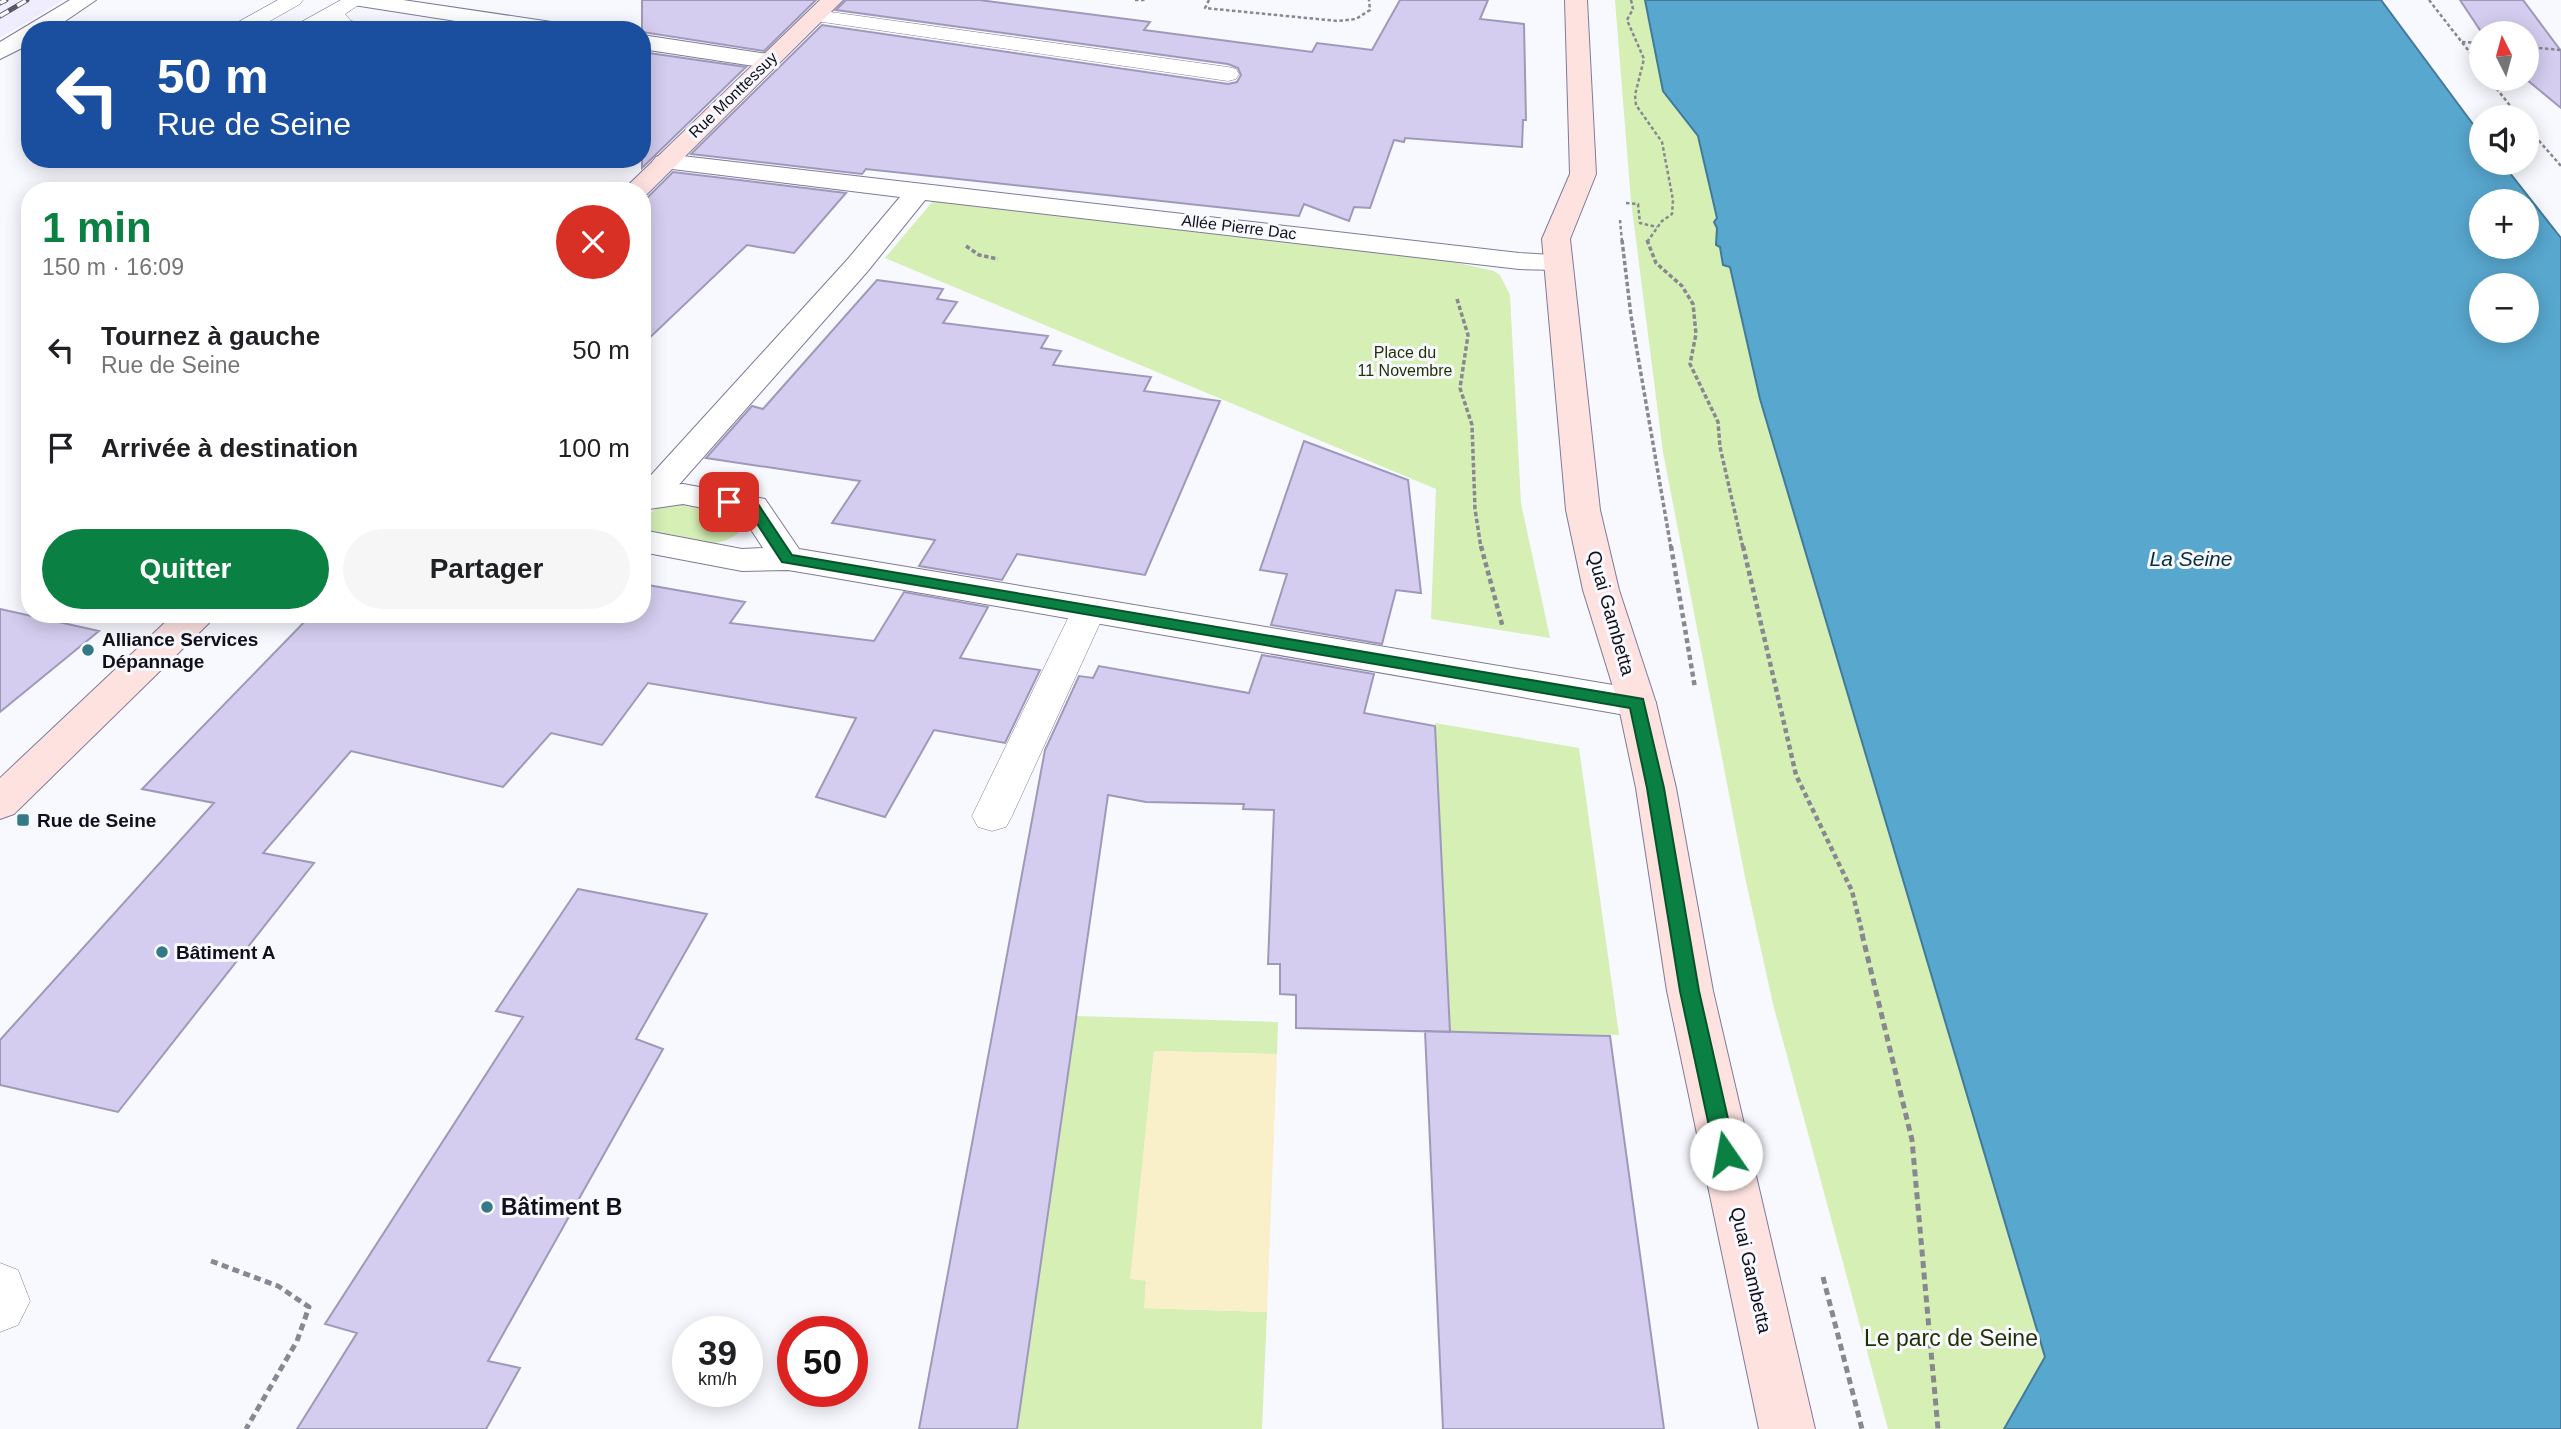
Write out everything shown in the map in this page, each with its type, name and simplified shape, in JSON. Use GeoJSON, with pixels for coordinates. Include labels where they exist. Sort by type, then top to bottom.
{"type":"FeatureCollection","features":[{"type":"Feature","properties":{"kind":"main road","name":"Quai Gambetta"},"geometry":{"type":"LineString","coordinates":[[1576,0],[1583,174],[1579,192],[1563,216],[1556,239],[1583,510],[1601,590],[1637,703],[1656,788],[1690,991],[1787,1429]]}},
{"type":"Feature","properties":{"kind":"main road","name":"Rue Monttessuy"},"geometry":{"type":"LineString","coordinates":[[644,182],[824,8]]}},
{"type":"Feature","properties":{"kind":"main road"},"geometry":{"type":"LineString","coordinates":[[0,803],[187,623]]}},
{"type":"Feature","properties":{"kind":"street"},"geometry":{"type":"LineString","coordinates":[[51,21],[85,0]]}},
{"type":"Feature","properties":{"kind":"street"},"geometry":{"type":"LineString","coordinates":[[358,0],[498,21]]}},
{"type":"Feature","properties":{"kind":"street"},"geometry":{"type":"LineString","coordinates":[[0,52],[21,39]]}},
{"type":"Feature","properties":{"kind":"street"},"geometry":{"type":"LineString","coordinates":[[651,43],[768,61]]}},
{"type":"Feature","properties":{"kind":"street","name":"Allée Pierre Dac"},"geometry":{"type":"LineString","coordinates":[[665,162],[1463,254],[1558,262]]}},
{"type":"Feature","properties":{"kind":"street"},"geometry":{"type":"LineString","coordinates":[[651,491],[848,276],[920,190]]}},
{"type":"Feature","properties":{"kind":"street"},"geometry":{"type":"LineString","coordinates":[[651,497],[682,494],[753,507],[788,559]]}},
{"type":"Feature","properties":{"kind":"street"},"geometry":{"type":"LineString","coordinates":[[651,543],[741,560],[788,559],[1637,703]]}},
{"type":"Feature","properties":{"kind":"lane"},"geometry":{"type":"LineString","coordinates":[[254,21],[293,0]]}},
{"type":"Feature","properties":{"kind":"lane"},"geometry":{"type":"LineString","coordinates":[[317,21],[358,0]]}},
{"type":"Feature","properties":{"kind":"lane"},"geometry":{"type":"LineString","coordinates":[[824,8],[1228,74]]}},
{"type":"Feature","properties":{"kind":"lane"},"geometry":{"type":"LineString","coordinates":[[332,13],[339,21]]}},
{"type":"Feature","properties":{"kind":"lane"},"geometry":{"type":"LineString","coordinates":[[992,816],[1090,610]]}},
{"type":"Feature","properties":{"kind":"lane"},"geometry":{"type":"LineString","coordinates":[[0,1288],[5,1301],[0,1307]]}},
{"type":"Feature","properties":{"kind":"path"},"geometry":{"type":"LineString","coordinates":[[1135,0],[1145,0]]}},
{"type":"Feature","properties":{"kind":"path"},"geometry":{"type":"LineString","coordinates":[[1209,0],[1206,8],[1338,21],[1356,19],[1370,10],[1369,0]]}},
{"type":"Feature","properties":{"kind":"path"},"geometry":{"type":"LineString","coordinates":[[1631,0],[1633,9],[1627,20],[1644,59],[1635,95],[1636,105],[1662,142],[1673,200],[1672,214],[1647,240],[1651,260],[1682,285],[1695,313],[1696,341],[1690,364],[1718,422],[1720,447],[1796,775],[1852,891],[1912,1140],[1938,1429]]}},
{"type":"Feature","properties":{"kind":"path"},"geometry":{"type":"LineString","coordinates":[[2429,0],[2469,50]]}},
{"type":"Feature","properties":{"kind":"path"},"geometry":{"type":"LineString","coordinates":[[2462,41],[2469,42]]}},
{"type":"Feature","properties":{"kind":"path"},"geometry":{"type":"LineString","coordinates":[[2539,48],[2561,50]]}},
{"type":"Feature","properties":{"kind":"path"},"geometry":{"type":"LineString","coordinates":[[2498,91],[2510,105]]}},
{"type":"Feature","properties":{"kind":"path"},"geometry":{"type":"LineString","coordinates":[[2539,141],[2561,166]]}},
{"type":"Feature","properties":{"kind":"path"},"geometry":{"type":"LineString","coordinates":[[1638,204],[1640,223],[1657,227]]}},
{"type":"Feature","properties":{"kind":"path"},"geometry":{"type":"LineString","coordinates":[[1620,216],[1631,316],[1696,699]]}},
{"type":"Feature","properties":{"kind":"path"},"geometry":{"type":"LineString","coordinates":[[1463,254],[1456,294],[1459,312],[1468,335],[1460,388],[1472,425],[1475,509],[1482,554],[1501,614],[1505,639],[1545,646],[1539,686]]}},
{"type":"Feature","properties":{"kind":"path"},"geometry":{"type":"LineString","coordinates":[[211,1261],[278,1286],[309,1307],[297,1341],[246,1429]]}},
{"type":"Feature","properties":{"kind":"path"},"geometry":{"type":"LineString","coordinates":[[1820,1268],[1862,1429]]}},
{"type":"Feature","properties":{"kind":"shaded area"},"geometry":{"type":"Polygon","coordinates":[[[0,0],[63,0],[28,21],[21,21],[21,25],[0,38],[0,0]]]}},
{"type":"Feature","properties":{"kind":"green space","name":"Le parc de Seine"},"geometry":{"type":"Polygon","coordinates":[[[1615,0],[1645,0],[1663,91],[1698,136],[1717,219],[1714,222],[1718,228],[1723,265],[1730,267],[1760,399],[2045,1357],[2004,1429],[1888,1429],[1773,1004],[1745,877],[1663,452],[1631,201],[1615,0]]]}},
{"type":"Feature","properties":{"kind":"green space","name":"Place du 11 Novembre"},"geometry":{"type":"Polygon","coordinates":[[[933,201],[1436,258],[1494,271],[1500,275],[1510,295],[1521,503],[1550,638],[1431,619],[1436,489],[885,258],[933,201]]]}},
{"type":"Feature","properties":{"kind":"green space"},"geometry":{"type":"Polygon","coordinates":[[[679,503],[737,516],[743,522],[741,530],[732,538],[711,543],[699,543],[653,532],[651,513],[662,506],[679,503]]]}},
{"type":"Feature","properties":{"kind":"green space"},"geometry":{"type":"Polygon","coordinates":[[[1435,723],[1579,748],[1619,1035],[1450,1032],[1435,723]]]}},
{"type":"Feature","properties":{"kind":"green space"},"geometry":{"type":"Polygon","coordinates":[[[1076,1016],[1278,1022],[1277,1054],[1154,1051],[1131,1279],[1146,1280],[1145,1308],[1267,1312],[1262,1429],[1017,1429],[1076,1016]]]}},
{"type":"Feature","properties":{"kind":"sand"},"geometry":{"type":"Polygon","coordinates":[[[1154,1051],[1277,1054],[1267,1312],[1144,1308],[1146,1281],[1130,1279],[1154,1051]]]}},
{"type":"Feature","properties":{"kind":"water","name":"La Seine"},"geometry":{"type":"Polygon","coordinates":[[[1645,0],[2381,0],[2469,119],[2469,175],[2511,175],[2522,189],[2469,189],[2469,259],[2539,259],[2539,210],[2561,238],[2561,1429],[2004,1429],[2045,1357],[1760,399],[1730,267],[1723,265],[1720,247],[1716,245],[1717,228],[1714,222],[1717,218],[1698,136],[1663,91],[1645,0]]]}},
{"type":"Feature","properties":{"kind":"building"},"geometry":{"type":"Polygon","coordinates":[[[642,0],[816,0],[764,51],[651,33],[651,21],[642,21],[642,0]]]}},
{"type":"Feature","properties":{"kind":"building"},"geometry":{"type":"Polygon","coordinates":[[[846,0],[979,0],[1150,22],[1144,30],[1312,52],[1317,43],[1372,50],[1400,0],[1488,0],[1480,19],[1524,24],[1526,120],[1523,120],[1522,147],[1405,138],[1404,142],[1394,140],[1370,208],[1354,207],[1349,221],[1304,204],[1299,216],[866,169],[862,174],[691,154],[822,25],[1228,84],[1237,82],[1241,75],[1238,68],[1228,64],[836,10],[846,0]]]}},
{"type":"Feature","properties":{"kind":"building"},"geometry":{"type":"Polygon","coordinates":[[[2460,0],[2523,0],[2539,21],[2474,21],[2460,0]]]}},
{"type":"Feature","properties":{"kind":"building"},"geometry":{"type":"Polygon","coordinates":[[[2539,21],[2561,51],[2561,108],[2539,90],[2539,21]]]}},
{"type":"Feature","properties":{"kind":"building"},"geometry":{"type":"Polygon","coordinates":[[[651,53],[746,67],[651,159],[651,53]]]}},
{"type":"Feature","properties":{"kind":"building"},"geometry":{"type":"Polygon","coordinates":[[[673,172],[846,193],[794,253],[747,245],[651,336],[651,194],[673,172]]]}},
{"type":"Feature","properties":{"kind":"building"},"geometry":{"type":"Polygon","coordinates":[[[877,280],[943,289],[937,299],[957,302],[943,323],[1048,336],[1041,348],[1061,351],[1053,365],[1151,377],[1144,391],[1220,401],[1145,575],[1017,554],[1002,580],[919,566],[935,540],[832,523],[860,481],[706,458],[752,406],[763,409],[877,280]]]}},
{"type":"Feature","properties":{"kind":"building"},"geometry":{"type":"Polygon","coordinates":[[[1304,441],[1408,480],[1421,593],[1396,590],[1382,644],[1271,625],[1287,574],[1260,570],[1304,441]]]}},
{"type":"Feature","properties":{"kind":"building"},"geometry":{"type":"Polygon","coordinates":[[[651,586],[745,602],[730,623],[874,641],[904,592],[988,607],[960,658],[1040,670],[1005,743],[934,730],[885,817],[816,797],[856,718],[648,683],[602,745],[551,733],[503,787],[351,751],[263,853],[314,863],[118,1112],[0,1085],[0,1040],[214,803],[142,789],[303,623],[651,623],[651,586]]]}},
{"type":"Feature","properties":{"kind":"building"},"geometry":{"type":"Polygon","coordinates":[[[0,609],[21,614],[21,623],[63,623],[99,631],[0,712],[0,609]]]}},
{"type":"Feature","properties":{"kind":"building"},"geometry":{"type":"Polygon","coordinates":[[[1262,655],[1374,674],[1364,713],[1435,726],[1450,1032],[1296,1028],[1296,995],[1280,994],[1280,964],[1268,964],[1274,810],[1243,809],[1244,804],[1146,802],[1108,795],[1017,1429],[919,1429],[1045,750],[1079,676],[1093,678],[1099,666],[1249,693],[1262,655]]]}},
{"type":"Feature","properties":{"kind":"building","name":"Bâtiment B"},"geometry":{"type":"Polygon","coordinates":[[[578,889],[707,914],[636,1039],[663,1049],[488,1361],[520,1368],[486,1429],[297,1429],[357,1333],[325,1324],[523,1017],[496,1011],[578,889]]]}},
{"type":"Feature","properties":{"kind":"building"},"geometry":{"type":"Polygon","coordinates":[[[1425,1031],[1610,1036],[1664,1429],[1443,1429],[1425,1031]]]}},
{"type":"Feature","properties":{"kind":"railway"},"geometry":{"type":"LineString","coordinates":[[0,3],[6,0]]}},
{"type":"Feature","properties":{"kind":"railway"},"geometry":{"type":"LineString","coordinates":[[0,16],[27,0]]}},
{"type":"Feature","properties":{"kind":"place","name":"Alliance Services Dépannage"},"geometry":{"type":"Point","coordinates":[88,650]}},
{"type":"Feature","properties":{"kind":"place","name":"Rue de Seine"},"geometry":{"type":"Point","coordinates":[23,820]}},
{"type":"Feature","properties":{"kind":"place","name":"Bâtiment A"},"geometry":{"type":"Point","coordinates":[162,952]}},
{"type":"Feature","properties":{"kind":"place","name":"Bâtiment B"},"geometry":{"type":"Point","coordinates":[487,1207]}},
{"type":"Feature","properties":{"kind":"route"},"geometry":{"type":"LineString","coordinates":[[729,502],[753,507],[788,559],[1637,703],[1656,788],[1690,991],[1726,1154]]}}]}
